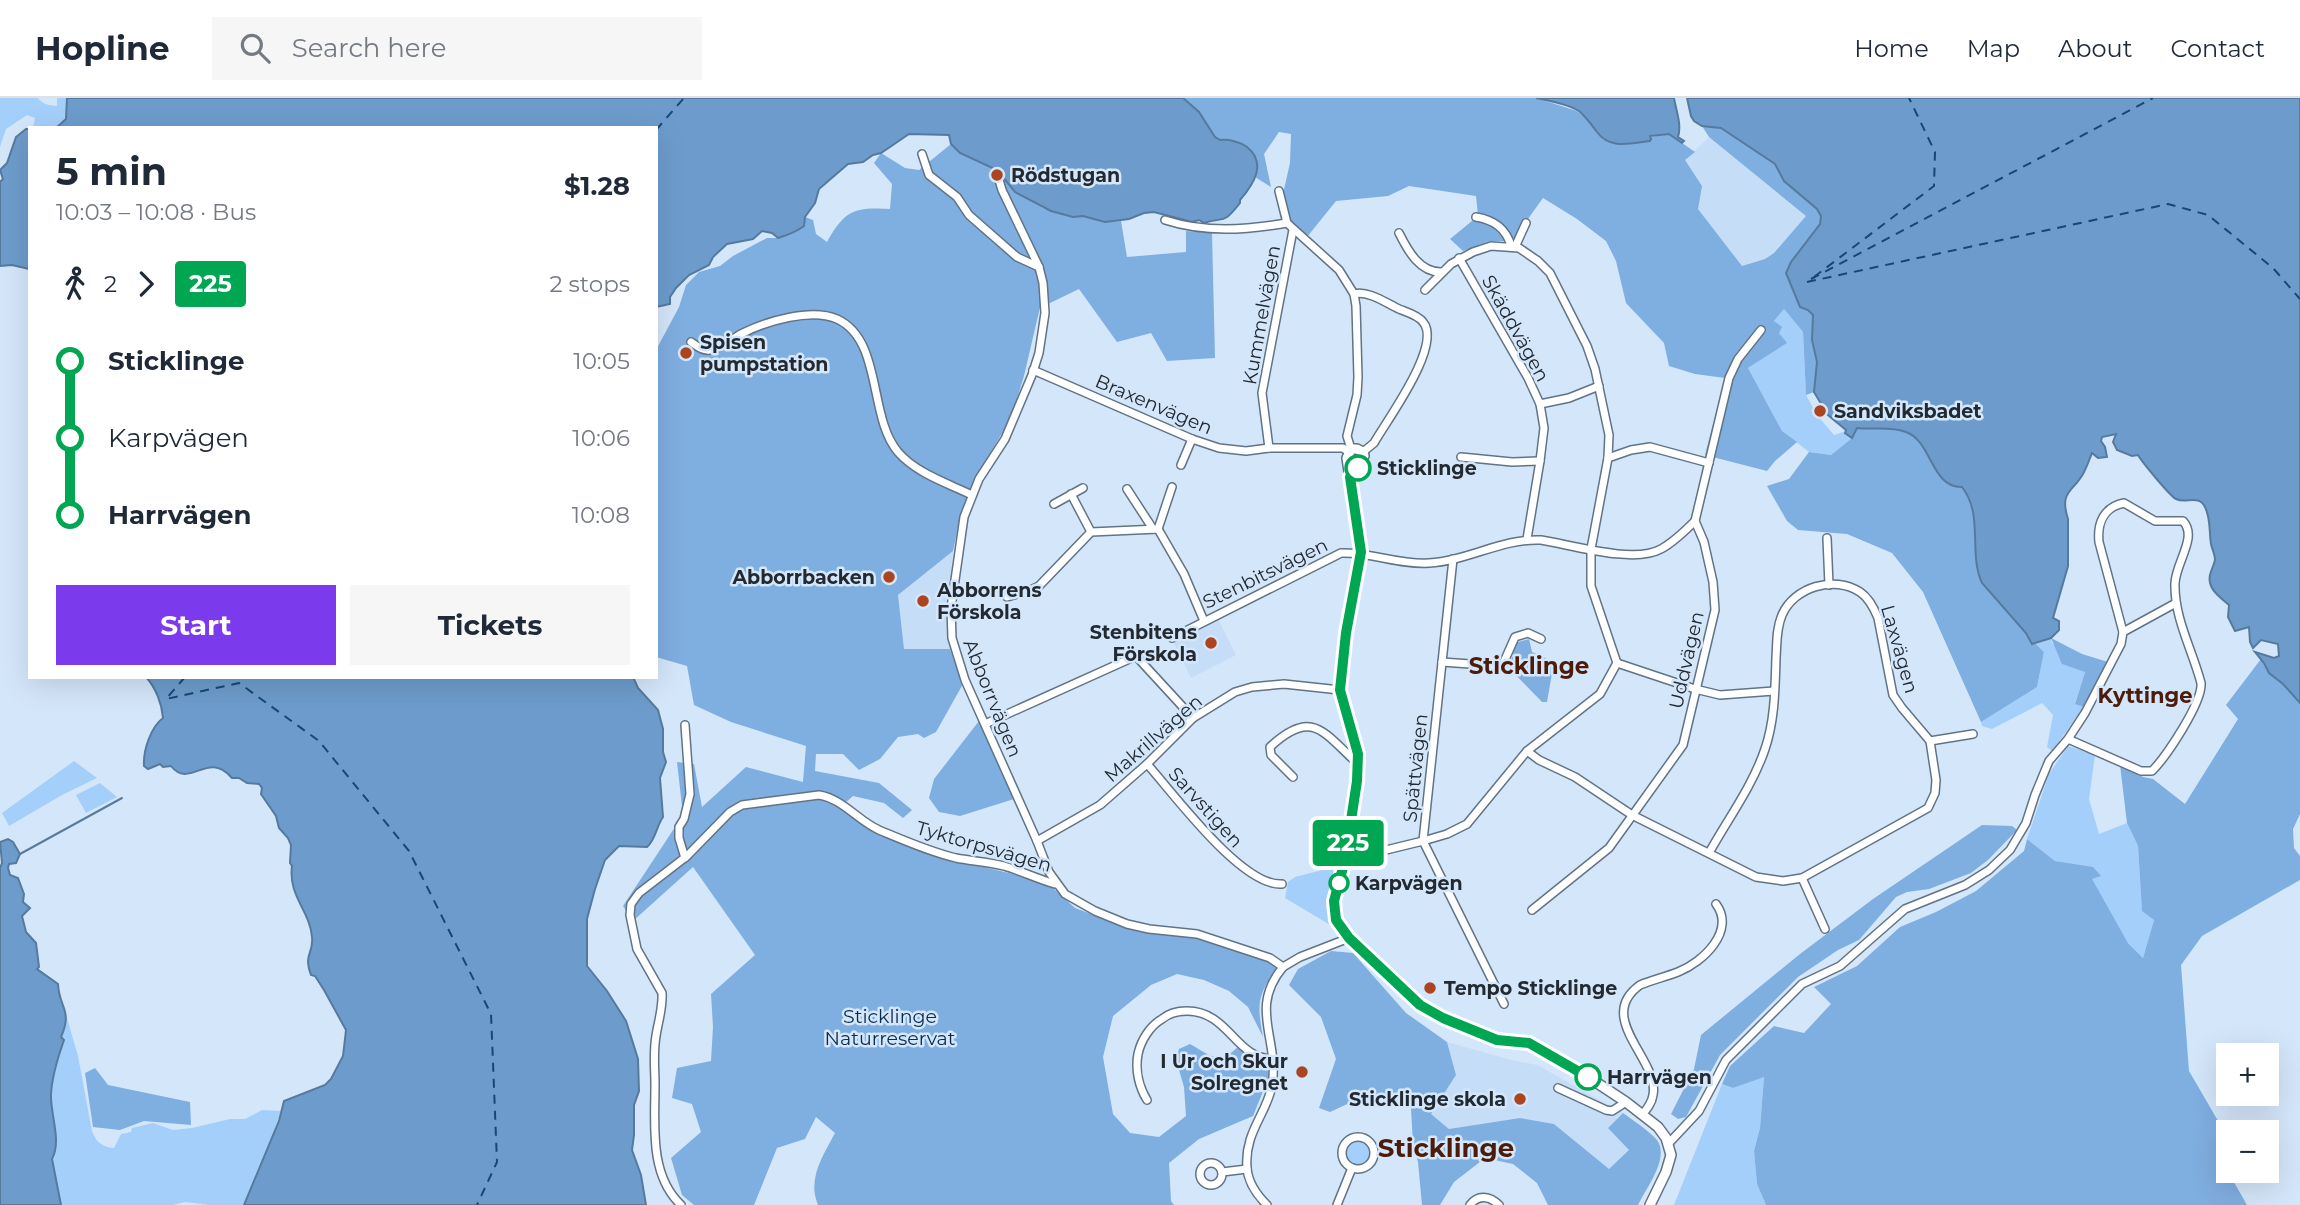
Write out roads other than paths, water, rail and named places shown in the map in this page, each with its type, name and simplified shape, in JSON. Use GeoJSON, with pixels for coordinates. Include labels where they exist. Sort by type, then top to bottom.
{"type":"FeatureCollection","features":[{"type":"Feature","properties":{"kind":"street"},"geometry":{"type":"LineString","coordinates":[[922,154],[929,175],[957,197],[969,215],[1017,257],[1039,267]]}},
{"type":"Feature","properties":{"kind":"street","name":"Abborrvägen"},"geometry":{"type":"LineString","coordinates":[[999,180],[1039,267],[1045,313],[1039,353],[1033,370],[1005,439],[988,462],[964,517],[951,608],[952,638],[965,680],[1055,884]]}},
{"type":"Feature","properties":{"kind":"street"},"geometry":{"type":"LineString","coordinates":[[1279,191],[1290,226],[1339,270],[1354,294],[1356,306],[1357,395],[1347,436],[1350,450],[1347,458],[1361,552],[1346,633],[1340,690],[1356,743],[1358,763],[1356,793],[1334,912],[1349,938],[1408,996],[1438,1016],[1497,1040],[1529,1043],[1576,1069],[1658,1127],[1669,1143],[1671,1155],[1650,1205]]}},
{"type":"Feature","properties":{"kind":"street"},"geometry":{"type":"LineString","coordinates":[[1476,217],[1494,222],[1508,236],[1513,246]]}},
{"type":"Feature","properties":{"kind":"street"},"geometry":{"type":"LineString","coordinates":[[1165,220],[1208,229],[1290,226]]}},
{"type":"Feature","properties":{"kind":"street"},"geometry":{"type":"LineString","coordinates":[[1513,246],[1526,223]]}},
{"type":"Feature","properties":{"kind":"street","name":"Kummelvägen"},"geometry":{"type":"LineString","coordinates":[[1269,448],[1262,393],[1290,226]]}},
{"type":"Feature","properties":{"kind":"street"},"geometry":{"type":"LineString","coordinates":[[1399,233],[1405,245],[1426,270],[1442,272]]}},
{"type":"Feature","properties":{"kind":"street"},"geometry":{"type":"LineString","coordinates":[[1345,860],[1447,834],[1467,824],[1527,751],[1600,694],[1617,663],[1591,586],[1591,549],[1608,458],[1609,435],[1587,345],[1550,273],[1538,261],[1513,246],[1491,246],[1459,258],[1425,290]]}},
{"type":"Feature","properties":{"kind":"street","name":"Skäddvägen"},"geometry":{"type":"LineString","coordinates":[[1459,258],[1528,378],[1540,404],[1544,428],[1527,539]]}},
{"type":"Feature","properties":{"kind":"street"},"geometry":{"type":"LineString","coordinates":[[1354,294],[1365,293],[1410,314],[1423,321],[1427,331],[1423,361],[1374,443],[1363,452]]}},
{"type":"Feature","properties":{"kind":"street"},"geometry":{"type":"LineString","coordinates":[[691,342],[700,349],[712,350],[747,331],[782,319],[811,314],[835,318],[849,326],[863,346],[888,435],[896,450],[908,462],[972,495]]}},
{"type":"Feature","properties":{"kind":"street"},"geometry":{"type":"LineString","coordinates":[[1695,521],[1729,378],[1738,359],[1761,330]]}},
{"type":"Feature","properties":{"kind":"street","name":"Braxenvägen"},"geometry":{"type":"LineString","coordinates":[[1033,370],[1192,439],[1219,448],[1350,450]]}},
{"type":"Feature","properties":{"kind":"street"},"geometry":{"type":"LineString","coordinates":[[1540,404],[1599,386]]}},
{"type":"Feature","properties":{"kind":"street"},"geometry":{"type":"LineString","coordinates":[[1181,465],[1192,439]]}},
{"type":"Feature","properties":{"kind":"street"},"geometry":{"type":"LineString","coordinates":[[1608,458],[1650,447],[1709,463]]}},
{"type":"Feature","properties":{"kind":"street"},"geometry":{"type":"LineString","coordinates":[[1350,450],[1363,452]]}},
{"type":"Feature","properties":{"kind":"street"},"geometry":{"type":"LineString","coordinates":[[1350,477],[1361,462],[1363,452]]}},
{"type":"Feature","properties":{"kind":"street"},"geometry":{"type":"LineString","coordinates":[[1461,457],[1513,462],[1540,461]]}},
{"type":"Feature","properties":{"kind":"street"},"geometry":{"type":"LineString","coordinates":[[1156,529],[1172,486]]}},
{"type":"Feature","properties":{"kind":"street"},"geometry":{"type":"LineString","coordinates":[[1054,504],[1083,488]]}},
{"type":"Feature","properties":{"kind":"street"},"geometry":{"type":"LineString","coordinates":[[1126,489],[1156,529],[1184,574],[1204,621]]}},
{"type":"Feature","properties":{"kind":"street"},"geometry":{"type":"LineString","coordinates":[[1071,494],[1091,532]]}},
{"type":"Feature","properties":{"kind":"street"},"geometry":{"type":"LineString","coordinates":[[1669,1143],[1699,1111],[1726,1060],[1802,985],[1840,966],[1905,909],[1965,885],[2000,861],[2020,837],[2049,761],[2085,713],[2121,643],[2123,632],[2099,542],[2100,523],[2108,510],[2124,503],[2150,520],[2180,520],[2186,524],[2190,534],[2176,575],[2176,603],[2202,692],[2152,771],[2141,771],[2068,739]]}},
{"type":"Feature","properties":{"kind":"street","name":"Stenbitsvägen"},"geometry":{"type":"LineString","coordinates":[[1172,638],[1341,553],[1361,552],[1426,564],[1527,539],[1634,556],[1653,553],[1674,540],[1695,521]]}},
{"type":"Feature","properties":{"kind":"street","name":"Uddvägen"},"geometry":{"type":"LineString","coordinates":[[1532,910],[1609,848],[1683,745],[1708,645],[1715,604],[1704,542],[1695,521]]}},
{"type":"Feature","properties":{"kind":"street"},"geometry":{"type":"LineString","coordinates":[[1007,597],[1039,586],[1091,532],[1156,529]]}},
{"type":"Feature","properties":{"kind":"street"},"geometry":{"type":"LineString","coordinates":[[1709,853],[1757,769],[1769,737],[1778,626],[1786,607],[1809,589],[1829,585],[1827,538]]}},
{"type":"Feature","properties":{"kind":"street","name":"Spättvägen"},"geometry":{"type":"LineString","coordinates":[[1453,559],[1423,841],[1504,1004]]}},
{"type":"Feature","properties":{"kind":"street","name":"Laxvägen"},"geometry":{"type":"LineString","coordinates":[[1829,585],[1852,588],[1861,593],[1874,608],[1882,631],[1893,695],[1930,741]]}},
{"type":"Feature","properties":{"kind":"street"},"geometry":{"type":"LineString","coordinates":[[2123,632],[2176,603]]}},
{"type":"Feature","properties":{"kind":"street"},"geometry":{"type":"LineString","coordinates":[[1442,662],[1498,666],[1503,664],[1515,637],[1528,633],[1541,639]]}},
{"type":"Feature","properties":{"kind":"street"},"geometry":{"type":"LineString","coordinates":[[985,724],[1136,656],[1194,718]]}},
{"type":"Feature","properties":{"kind":"street"},"geometry":{"type":"LineString","coordinates":[[1617,663],[1720,695],[1774,691]]}},
{"type":"Feature","properties":{"kind":"street","name":"Makrillvägen"},"geometry":{"type":"LineString","coordinates":[[1037,841],[1100,805],[1194,718],[1235,692],[1252,687],[1284,684],[1340,690]]}},
{"type":"Feature","properties":{"kind":"street"},"geometry":{"type":"LineString","coordinates":[[685,725],[690,794],[684,819],[679,827],[679,838],[685,858]]}},
{"type":"Feature","properties":{"kind":"street"},"geometry":{"type":"LineString","coordinates":[[1293,777],[1271,755],[1270,747],[1303,726],[1323,732],[1358,763]]}},
{"type":"Feature","properties":{"kind":"street"},"geometry":{"type":"LineString","coordinates":[[1527,751],[1539,760],[1575,777],[1632,815],[1756,877],[1783,881],[1802,878],[1928,807],[1936,793],[1930,741],[1973,734]]}},
{"type":"Feature","properties":{"kind":"street","name":"Sarvstigen"},"geometry":{"type":"LineString","coordinates":[[1147,764],[1235,863],[1262,878],[1282,884]]}},
{"type":"Feature","properties":{"kind":"street","name":"Tyktorpsvägen"},"geometry":{"type":"LineString","coordinates":[[681,1205],[671,1194],[659,1164],[654,1137],[655,1039],[663,1001],[662,993],[641,959],[630,915],[631,904],[639,893],[685,858],[730,812],[743,805],[819,795],[836,799],[855,816],[877,829],[937,852],[1007,867],[1055,884]]}},
{"type":"Feature","properties":{"kind":"street"},"geometry":{"type":"LineString","coordinates":[[1802,878],[1825,929]]}},
{"type":"Feature","properties":{"kind":"street"},"geometry":{"type":"LineString","coordinates":[[1055,884],[1070,898],[1127,924],[1197,934],[1270,958],[1283,967]]}},
{"type":"Feature","properties":{"kind":"street"},"geometry":{"type":"LineString","coordinates":[[1642,1115],[1651,1103],[1654,1088],[1624,1019],[1626,1000],[1633,989],[1689,966],[1712,947],[1724,922],[1722,911],[1716,904]]}},
{"type":"Feature","properties":{"kind":"street"},"geometry":{"type":"LineString","coordinates":[[1267,1205],[1256,1190],[1247,1169],[1250,1139],[1272,1087],[1273,1059],[1265,1001],[1270,984],[1283,967],[1300,957],[1349,938]]}},
{"type":"Feature","properties":{"kind":"street"},"geometry":{"type":"LineString","coordinates":[[1147,1100],[1138,1078],[1141,1045],[1153,1026],[1165,1016],[1174,1013],[1193,1011],[1213,1017],[1248,1052],[1261,1058],[1273,1059]]}},
{"type":"Feature","properties":{"kind":"street"},"geometry":{"type":"LineString","coordinates":[[1558,1088],[1612,1111],[1626,1102]]}},
{"type":"Feature","properties":{"kind":"street"},"geometry":{"type":"LineString","coordinates":[[1352,1138],[1363,1138],[1371,1144],[1373,1157],[1367,1166],[1352,1168],[1344,1161],[1342,1150],[1352,1138]]}},
{"type":"Feature","properties":{"kind":"street"},"geometry":{"type":"LineString","coordinates":[[1337,1205],[1352,1168]]}},
{"type":"Feature","properties":{"kind":"street"},"geometry":{"type":"LineString","coordinates":[[1222,1172],[1247,1169]]}},
{"type":"Feature","properties":{"kind":"street"},"geometry":{"type":"LineString","coordinates":[[1470,1205],[1474,1200],[1484,1197],[1499,1205]]}},
{"type":"Feature","properties":{"kind":"waterway"},"geometry":{"type":"LineString","coordinates":[[20,854],[122,798]]}},
{"type":"Feature","properties":{"kind":"place","name":"Rödstugan"},"geometry":{"type":"Point","coordinates":[997,175]}},
{"type":"Feature","properties":{"kind":"place","name":"Spisen pumpstation"},"geometry":{"type":"Point","coordinates":[686,353]}},
{"type":"Feature","properties":{"kind":"place","name":"Sandviksbadet"},"geometry":{"type":"Point","coordinates":[1820,411]}},
{"type":"Feature","properties":{"kind":"place","name":"Sticklinge"},"geometry":{"type":"Point","coordinates":[1358,468]}},
{"type":"Feature","properties":{"kind":"place","name":"Abborrbacken"},"geometry":{"type":"Point","coordinates":[889,577]}},
{"type":"Feature","properties":{"kind":"place","name":"Abborrens Förskola"},"geometry":{"type":"Point","coordinates":[923,601]}},
{"type":"Feature","properties":{"kind":"place","name":"Stenbitens Förskola"},"geometry":{"type":"Point","coordinates":[1211,643]}},
{"type":"Feature","properties":{"kind":"place","name":"Karpvägen"},"geometry":{"type":"Point","coordinates":[1339,883]}},
{"type":"Feature","properties":{"kind":"place","name":"Tempo Sticklinge"},"geometry":{"type":"Point","coordinates":[1430,988]}},
{"type":"Feature","properties":{"kind":"place","name":"I Ur och Skur Solregnet"},"geometry":{"type":"Point","coordinates":[1302,1072]}},
{"type":"Feature","properties":{"kind":"place","name":"Harrvägen"},"geometry":{"type":"Point","coordinates":[1588,1077]}},
{"type":"Feature","properties":{"kind":"place","name":"Sticklinge skola"},"geometry":{"type":"Point","coordinates":[1520,1099]}},
{"type":"Feature","properties":{"kind":"district","name":"Sticklinge"},"geometry":{"type":"Point","coordinates":[1529,666]}},
{"type":"Feature","properties":{"kind":"district","name":"Kyttinge"},"geometry":{"type":"Point","coordinates":[2145,696]}},
{"type":"Feature","properties":{"kind":"district","name":"Sticklinge"},"geometry":{"type":"Point","coordinates":[1446,1148]}},
{"type":"Feature","properties":{"kind":"park label","name":"Sticklinge Naturreservat"},"geometry":{"type":"Point","coordinates":[890,1027]}}]}
